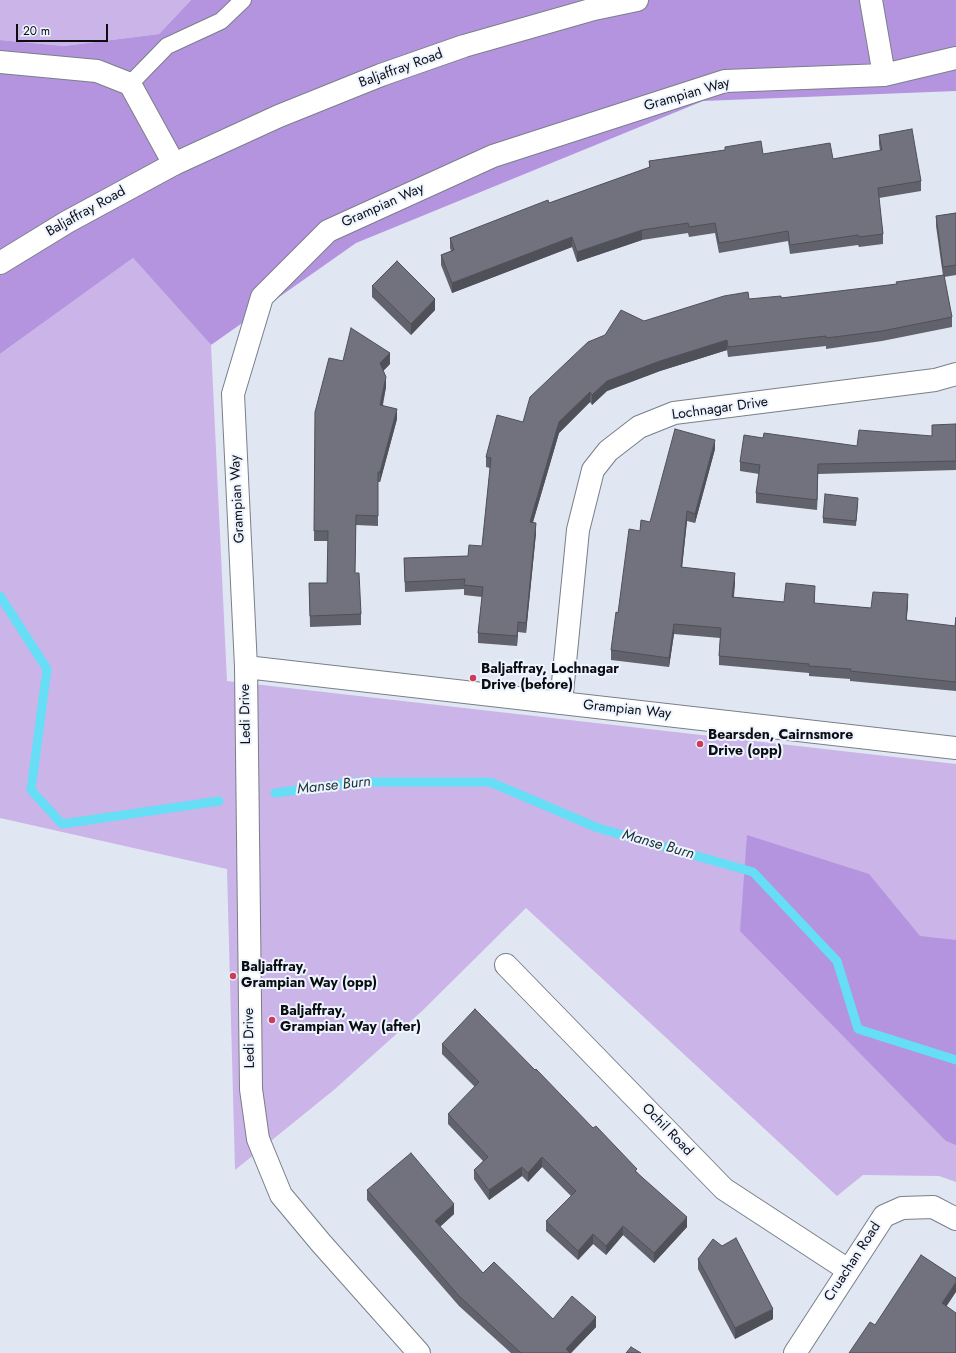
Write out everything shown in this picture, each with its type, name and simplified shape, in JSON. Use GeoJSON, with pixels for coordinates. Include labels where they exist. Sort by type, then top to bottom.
{"type":"FeatureCollection","features":[{"type":"Feature","properties":{"kind":"street","name":"Baljaffray Road"},"geometry":{"type":"LineString","coordinates":[[0,263],[67,222],[174,164],[279,116],[396,70],[464,46],[594,9],[637,0]]}},
{"type":"Feature","properties":{"kind":"street"},"geometry":{"type":"LineString","coordinates":[[871,0],[884,75]]}},
{"type":"Feature","properties":{"kind":"street","name":"Grampian Way"},"geometry":{"type":"LineString","coordinates":[[956,58],[884,75],[725,81],[493,156],[328,231],[262,297],[233,394],[246,667],[956,748]]}},
{"type":"Feature","properties":{"kind":"street"},"geometry":{"type":"LineString","coordinates":[[0,62],[97,71],[130,84],[174,164]]}},
{"type":"Feature","properties":{"kind":"street","name":"Lochnagar Drive"},"geometry":{"type":"LineString","coordinates":[[562,703],[578,530],[593,470],[608,451],[639,427],[674,413],[935,380],[956,374]]}},
{"type":"Feature","properties":{"kind":"street","name":"Ledi Drive"},"geometry":{"type":"LineString","coordinates":[[246,667],[251,1089],[258,1139],[281,1194],[321,1243],[419,1353]]}},
{"type":"Feature","properties":{"kind":"street","name":"Ochil Road"},"geometry":{"type":"LineString","coordinates":[[506,965],[724,1189],[848,1270]]}},
{"type":"Feature","properties":{"kind":"street","name":"Cruachan Road"},"geometry":{"type":"LineString","coordinates":[[794,1353],[884,1216],[902,1208],[933,1207],[956,1219]]}},
{"type":"Feature","properties":{"kind":"lane"},"geometry":{"type":"LineString","coordinates":[[130,84],[167,46],[221,21],[242,0]]}},
{"type":"Feature","properties":{"kind":"shaded area"},"geometry":{"type":"Polygon","coordinates":[[[0,0],[191,0],[159,34],[64,46],[0,40],[0,0]]]}},
{"type":"Feature","properties":{"kind":"shaded area"},"geometry":{"type":"Polygon","coordinates":[[[191,0],[956,0],[956,91],[703,101],[356,243],[211,345],[133,258],[0,354],[0,40],[64,46],[159,34],[191,0]]]}},
{"type":"Feature","properties":{"kind":"shaded area"},"geometry":{"type":"Polygon","coordinates":[[[133,258],[211,345],[227,681],[956,764],[956,1182],[939,1176],[863,1175],[837,1196],[526,908],[422,1011],[335,1089],[235,1170],[227,869],[0,818],[0,354],[133,258]]]}},
{"type":"Feature","properties":{"kind":"shaded area"},"geometry":{"type":"Polygon","coordinates":[[[747,835],[869,874],[920,936],[956,940],[956,1145],[946,1141],[740,931],[747,835]]]}},
{"type":"Feature","properties":{"kind":"building"},"geometry":{"type":"Polygon","coordinates":[[[912,129],[921,181],[878,188],[883,234],[859,237],[858,235],[790,245],[788,231],[719,243],[715,223],[689,227],[688,223],[642,230],[577,252],[572,237],[452,283],[441,255],[454,250],[450,238],[548,200],[549,203],[650,167],[649,161],[725,150],[725,147],[761,141],[763,154],[830,143],[833,159],[882,150],[879,135],[912,129]]]}},
{"type":"Feature","properties":{"kind":"building"},"geometry":{"type":"Polygon","coordinates":[[[956,213],[956,265],[943,267],[936,216],[956,213]]]}},
{"type":"Feature","properties":{"kind":"building"},"geometry":{"type":"Polygon","coordinates":[[[397,261],[435,299],[411,324],[372,286],[397,261]]]}},
{"type":"Feature","properties":{"kind":"building"},"geometry":{"type":"Polygon","coordinates":[[[944,275],[952,317],[882,331],[826,338],[826,336],[728,347],[727,340],[660,361],[607,381],[592,395],[590,392],[559,422],[530,522],[536,523],[526,623],[518,622],[517,636],[478,633],[483,587],[464,585],[465,579],[405,582],[404,558],[468,556],[469,545],[482,546],[491,458],[486,457],[497,415],[523,422],[530,397],[588,342],[605,335],[621,310],[644,321],[724,296],[748,292],[749,299],[781,296],[781,298],[897,284],[896,282],[944,275]]]}},
{"type":"Feature","properties":{"kind":"building"},"geometry":{"type":"Polygon","coordinates":[[[351,328],[390,353],[380,363],[386,377],[380,405],[397,409],[380,472],[378,472],[378,516],[356,515],[355,573],[359,573],[361,614],[310,616],[309,583],[327,583],[328,531],[314,531],[315,412],[329,358],[343,361],[351,328]]]}},
{"type":"Feature","properties":{"kind":"building"},"geometry":{"type":"Polygon","coordinates":[[[956,424],[956,461],[818,464],[817,500],[756,493],[760,465],[740,462],[744,435],[763,438],[764,433],[857,446],[859,430],[932,436],[932,425],[956,424]]]}},
{"type":"Feature","properties":{"kind":"building"},"geometry":{"type":"Polygon","coordinates":[[[675,429],[715,440],[695,514],[687,511],[681,567],[735,573],[732,597],[784,602],[786,583],[815,586],[814,603],[871,608],[873,592],[908,594],[906,620],[955,626],[956,617],[956,682],[850,671],[851,669],[809,666],[809,664],[719,656],[721,628],[674,624],[669,658],[611,650],[616,612],[618,613],[629,529],[640,531],[641,520],[650,522],[675,429]]]}},
{"type":"Feature","properties":{"kind":"building"},"geometry":{"type":"Polygon","coordinates":[[[825,494],[858,498],[856,521],[823,518],[825,494]]]}},
{"type":"Feature","properties":{"kind":"building"},"geometry":{"type":"Polygon","coordinates":[[[475,1009],[593,1128],[596,1126],[637,1169],[635,1171],[687,1217],[654,1253],[623,1226],[606,1246],[593,1234],[578,1251],[546,1221],[576,1191],[542,1157],[528,1173],[522,1167],[489,1190],[474,1170],[488,1157],[448,1114],[479,1082],[442,1044],[475,1009]]]}},
{"type":"Feature","properties":{"kind":"building"},"geometry":{"type":"Polygon","coordinates":[[[411,1153],[454,1204],[435,1221],[483,1273],[494,1262],[553,1319],[572,1296],[596,1317],[566,1349],[570,1353],[521,1353],[459,1296],[367,1190],[411,1153]]]}},
{"type":"Feature","properties":{"kind":"building"},"geometry":{"type":"Polygon","coordinates":[[[736,1238],[773,1309],[735,1328],[698,1259],[713,1239],[722,1246],[736,1238]]]}},
{"type":"Feature","properties":{"kind":"building"},"geometry":{"type":"Polygon","coordinates":[[[921,1255],[956,1278],[956,1282],[942,1303],[956,1313],[956,1353],[849,1353],[870,1322],[875,1325],[921,1255]]]}},
{"type":"Feature","properties":{"kind":"building"},"geometry":{"type":"Polygon","coordinates":[[[631,1347],[641,1353],[626,1353],[631,1347]]]}},
{"type":"Feature","properties":{"kind":"waterway","name":"Manse Burn"},"geometry":{"type":"LineString","coordinates":[[0,596],[47,669],[31,790],[62,824],[219,801]]}},
{"type":"Feature","properties":{"kind":"waterway","name":"Manse Burn"},"geometry":{"type":"LineString","coordinates":[[275,793],[357,782],[490,782],[598,828],[753,872],[837,961],[858,1029],[956,1060]]}},
{"type":"Feature","properties":{"kind":"place","name":"Baljaffray, Lochnagar Drive (before)"},"geometry":{"type":"Point","coordinates":[473,678]}},
{"type":"Feature","properties":{"kind":"place","name":"Bearsden, Cairnsmore Drive (opp)"},"geometry":{"type":"Point","coordinates":[700,744]}},
{"type":"Feature","properties":{"kind":"place","name":"Baljaffray, Grampian Way (opp)"},"geometry":{"type":"Point","coordinates":[233,976]}},
{"type":"Feature","properties":{"kind":"place","name":"Baljaffray, Grampian Way (after)"},"geometry":{"type":"Point","coordinates":[272,1020]}}]}
